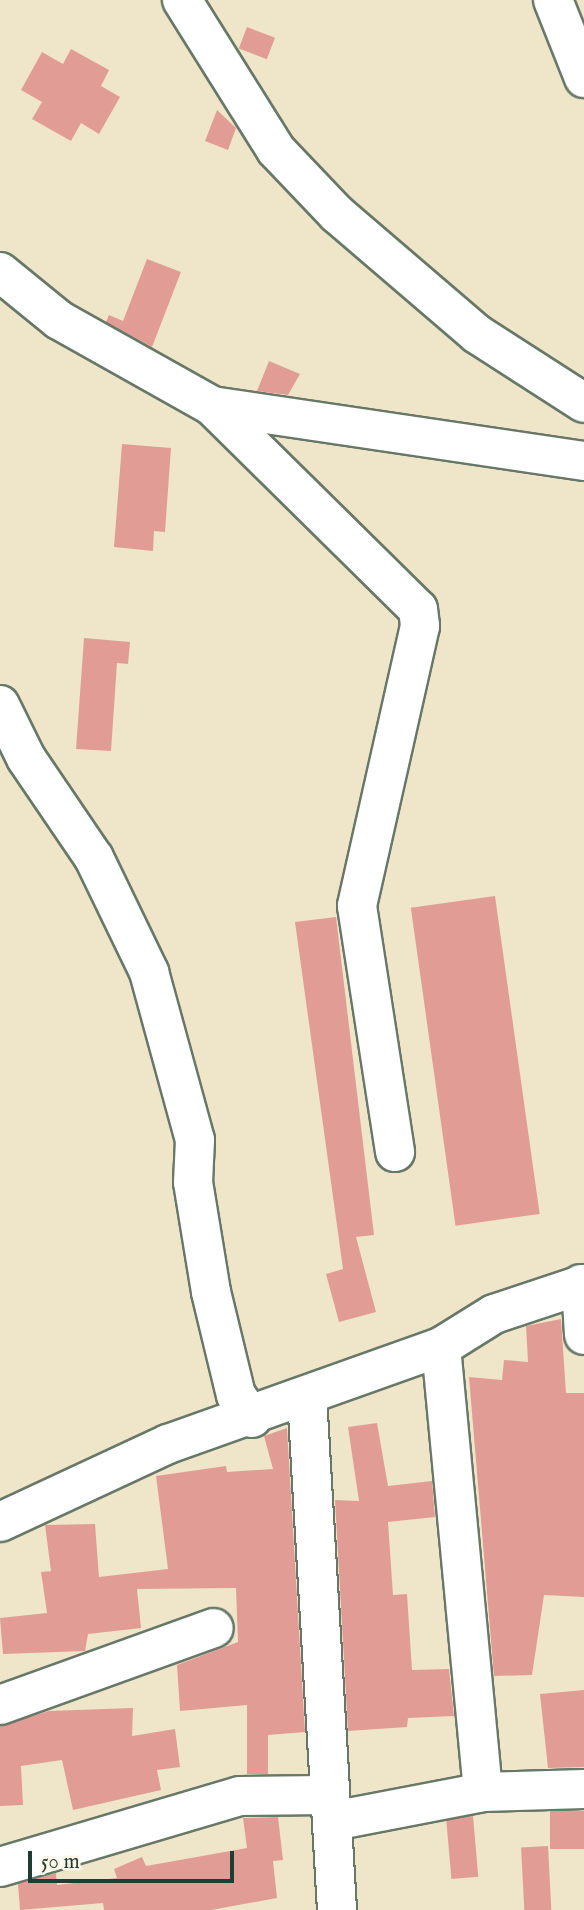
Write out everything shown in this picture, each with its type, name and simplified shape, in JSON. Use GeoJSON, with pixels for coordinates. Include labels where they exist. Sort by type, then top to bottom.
{"type":"FeatureCollection","features":[{"type":"Feature","properties":{"kind":"street"},"geometry":{"type":"LineString","coordinates":[[182,0],[276,150],[337,214],[477,334],[584,402]]}},
{"type":"Feature","properties":{"kind":"street"},"geometry":{"type":"LineString","coordinates":[[560,2],[584,78]]}},
{"type":"Feature","properties":{"kind":"street"},"geometry":{"type":"LineString","coordinates":[[0,272],[59,320],[212,406],[418,609],[420,626],[357,906],[395,1152]]}},
{"type":"Feature","properties":{"kind":"street"},"geometry":{"type":"LineString","coordinates":[[212,406],[584,461]]}},
{"type":"Feature","properties":{"kind":"street"},"geometry":{"type":"LineString","coordinates":[[0,705],[26,758],[94,858],[149,972],[195,1140],[194,1182],[211,1292],[236,1395],[252,1418]]}},
{"type":"Feature","properties":{"kind":"street"},"geometry":{"type":"LineString","coordinates":[[0,1522],[168,1444],[252,1418],[307,1397],[373,1366],[441,1347],[494,1314],[582,1284],[584,1335]]}},
{"type":"Feature","properties":{"kind":"street"},"geometry":{"type":"LineString","coordinates":[[441,1347],[484,1792]]}},
{"type":"Feature","properties":{"kind":"street"},"geometry":{"type":"LineString","coordinates":[[307,1397],[337,1910]]}},
{"type":"Feature","properties":{"kind":"street"},"geometry":{"type":"LineString","coordinates":[[0,1705],[214,1628]]}},
{"type":"Feature","properties":{"kind":"street"},"geometry":{"type":"LineString","coordinates":[[0,1867],[240,1796],[330,1808],[484,1792],[584,1789]]}},
{"type":"Feature","properties":{"kind":"building"},"geometry":{"type":"Polygon","coordinates":[[[247,27],[275,38],[267,59],[239,48],[247,27]]]}},
{"type":"Feature","properties":{"kind":"building"},"geometry":{"type":"Polygon","coordinates":[[[71,49],[109,70],[101,86],[120,97],[99,134],[81,123],[71,141],[32,119],[42,102],[21,90],[42,52],[63,64],[71,49]]]}},
{"type":"Feature","properties":{"kind":"building"},"geometry":{"type":"Polygon","coordinates":[[[217,110],[236,128],[228,150],[205,141],[217,110]]]}},
{"type":"Feature","properties":{"kind":"building"},"geometry":{"type":"Polygon","coordinates":[[[147,259],[181,272],[152,347],[106,322],[109,315],[123,321],[147,259]]]}},
{"type":"Feature","properties":{"kind":"building"},"geometry":{"type":"Polygon","coordinates":[[[269,361],[300,374],[288,395],[257,391],[269,361]]]}},
{"type":"Feature","properties":{"kind":"building"},"geometry":{"type":"Polygon","coordinates":[[[122,444],[171,448],[165,532],[154,531],[153,551],[114,547],[122,444]]]}},
{"type":"Feature","properties":{"kind":"building"},"geometry":{"type":"Polygon","coordinates":[[[84,638],[130,642],[128,664],[117,663],[111,751],[76,749],[84,638]]]}},
{"type":"Feature","properties":{"kind":"building"},"geometry":{"type":"Polygon","coordinates":[[[495,896],[540,1214],[456,1226],[411,908],[495,896]]]}},
{"type":"Feature","properties":{"kind":"building"},"geometry":{"type":"Polygon","coordinates":[[[336,917],[374,1235],[356,1237],[376,1312],[339,1322],[326,1274],[343,1269],[295,922],[336,917]]]}},
{"type":"Feature","properties":{"kind":"building"},"geometry":{"type":"Polygon","coordinates":[[[561,1319],[566,1393],[584,1393],[584,1597],[544,1595],[532,1675],[494,1676],[469,1377],[502,1380],[504,1360],[528,1362],[526,1326],[561,1319]]]}},
{"type":"Feature","properties":{"kind":"building"},"geometry":{"type":"Polygon","coordinates":[[[377,1423],[388,1486],[432,1481],[435,1517],[388,1522],[393,1595],[407,1594],[412,1670],[449,1669],[454,1716],[408,1718],[407,1727],[348,1731],[335,1500],[359,1501],[348,1427],[377,1423]]]}},
{"type":"Feature","properties":{"kind":"building"},"geometry":{"type":"Polygon","coordinates":[[[287,1428],[305,1732],[268,1735],[268,1774],[247,1774],[247,1705],[180,1711],[177,1665],[238,1642],[236,1588],[137,1589],[141,1628],[88,1634],[85,1651],[3,1654],[0,1618],[47,1613],[41,1572],[51,1571],[45,1525],[95,1524],[99,1577],[168,1569],[156,1476],[226,1466],[227,1472],[273,1469],[264,1436],[287,1428]]]}},
{"type":"Feature","properties":{"kind":"building"},"geometry":{"type":"Polygon","coordinates":[[[584,1690],[584,1767],[548,1768],[540,1694],[584,1690]]]}},
{"type":"Feature","properties":{"kind":"building"},"geometry":{"type":"Polygon","coordinates":[[[133,1708],[132,1736],[175,1729],[180,1767],[157,1770],[161,1790],[73,1810],[62,1760],[21,1766],[23,1805],[0,1806],[0,1726],[49,1711],[133,1708]]]}},
{"type":"Feature","properties":{"kind":"building"},"geometry":{"type":"Polygon","coordinates":[[[550,1811],[584,1811],[584,1849],[550,1849],[550,1811]]]}},
{"type":"Feature","properties":{"kind":"building"},"geometry":{"type":"Polygon","coordinates":[[[473,1816],[478,1877],[451,1879],[446,1818],[473,1816]]]}},
{"type":"Feature","properties":{"kind":"building"},"geometry":{"type":"Polygon","coordinates":[[[278,1817],[283,1860],[273,1861],[277,1898],[211,1910],[104,1910],[103,1903],[20,1910],[18,1884],[56,1873],[57,1885],[117,1878],[114,1869],[142,1857],[146,1866],[247,1848],[243,1818],[278,1817]]]}},
{"type":"Feature","properties":{"kind":"building"},"geometry":{"type":"Polygon","coordinates":[[[548,1846],[551,1910],[524,1910],[521,1847],[548,1846]]]}}]}
